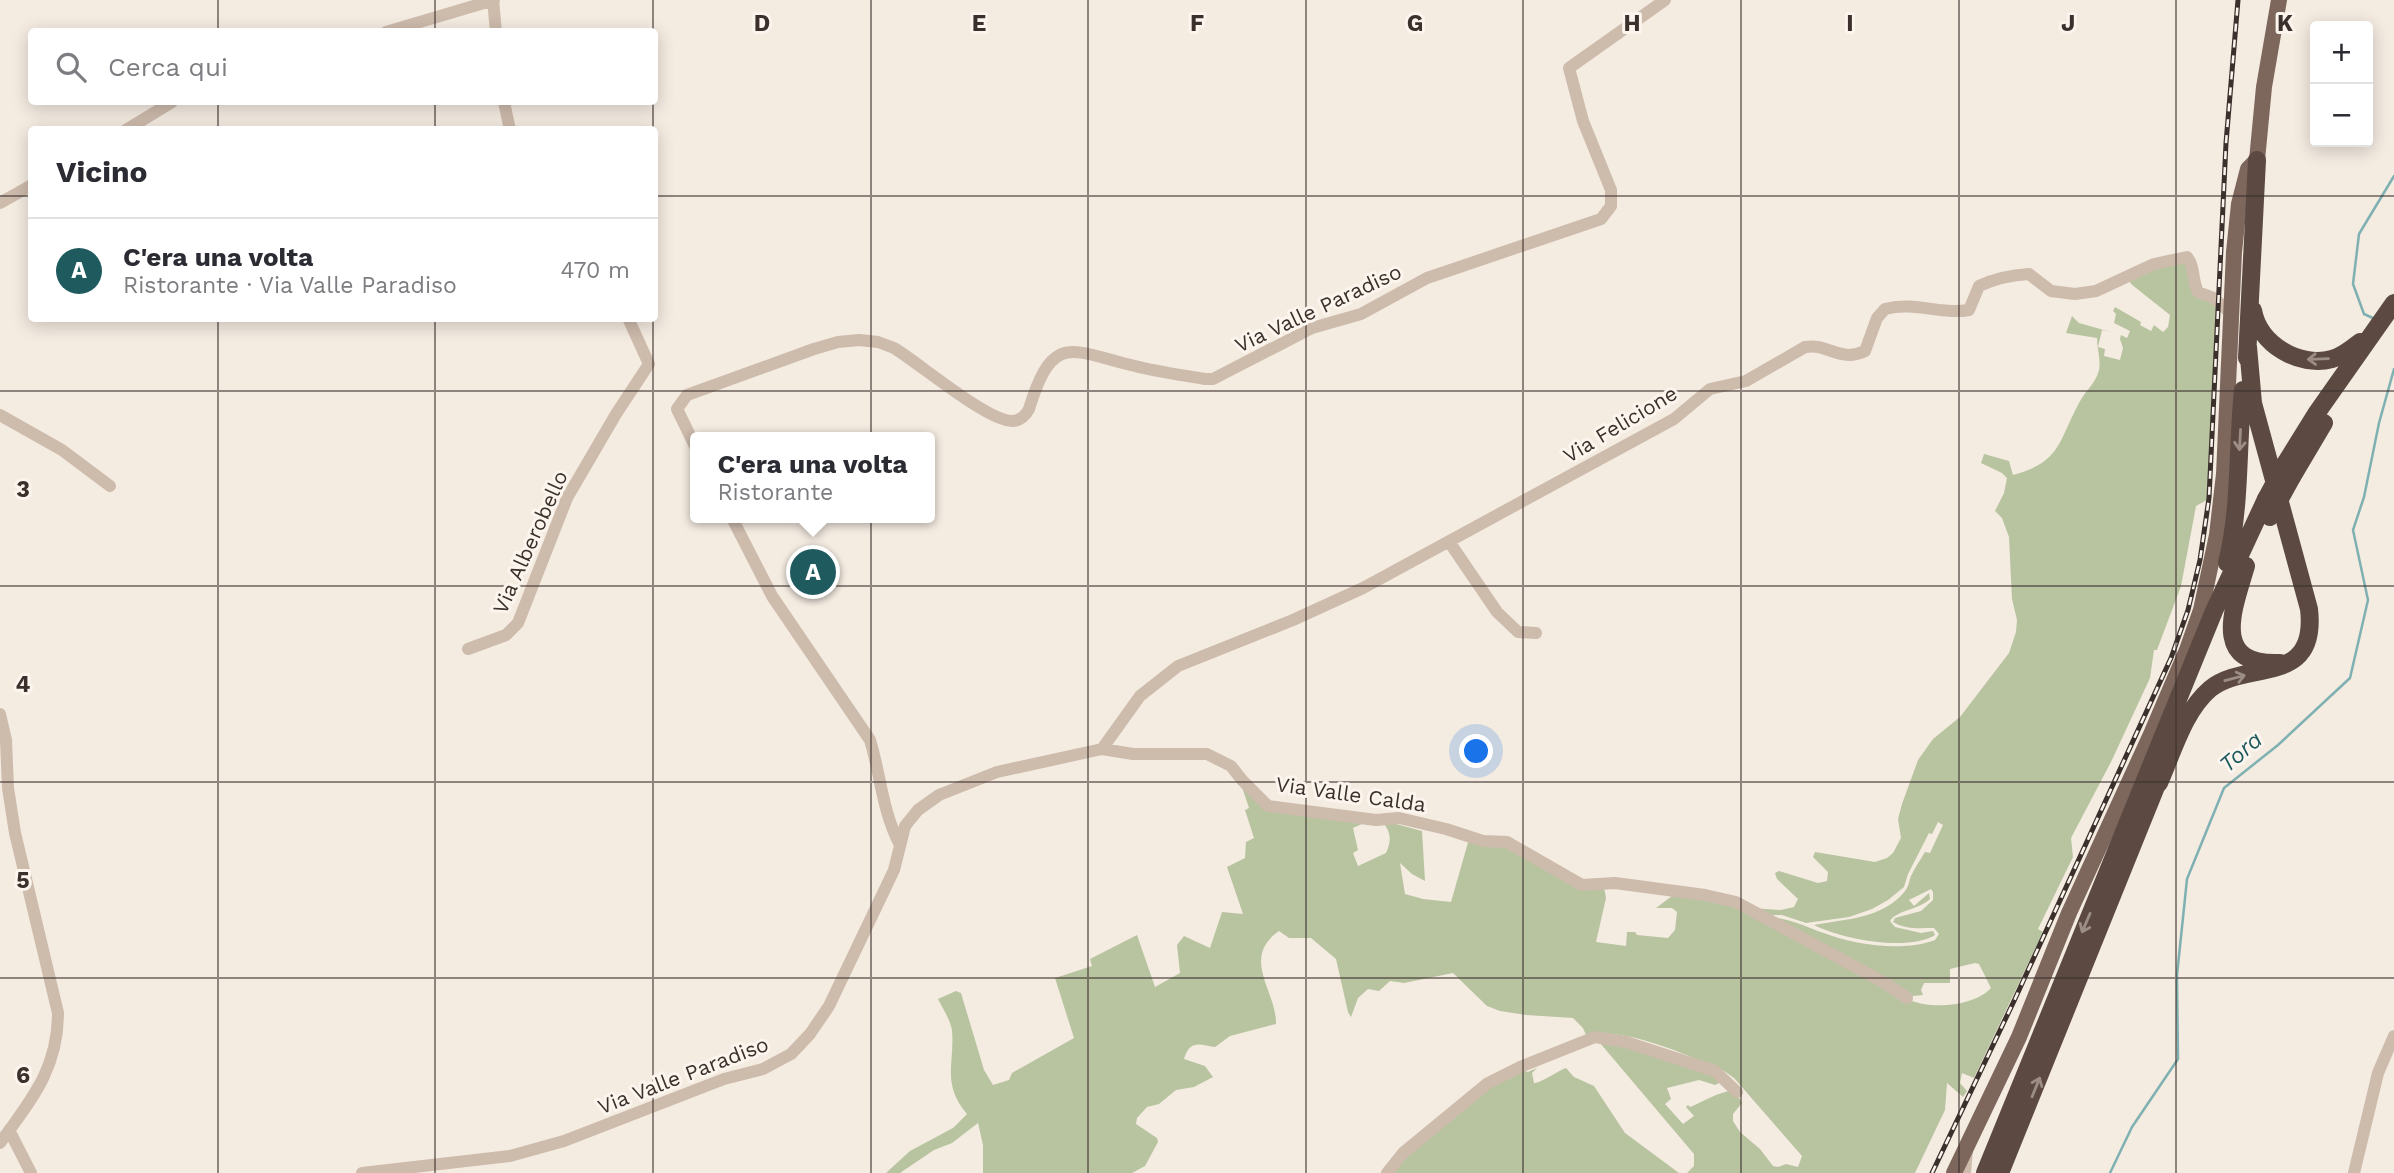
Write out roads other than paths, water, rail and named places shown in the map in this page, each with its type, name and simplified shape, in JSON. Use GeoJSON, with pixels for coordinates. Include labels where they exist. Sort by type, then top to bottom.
{"type":"FeatureCollection","features":[{"type":"Feature","properties":{"kind":"highway"},"geometry":{"type":"LineString","coordinates":[[2214,611],[2234,530],[2248,347],[2257,160]]}},
{"type":"Feature","properties":{"kind":"highway"},"geometry":{"type":"LineString","coordinates":[[2251,296],[2256,322],[2279,349],[2304,360],[2318,361],[2347,353],[2376,328],[2394,303]]}},
{"type":"Feature","properties":{"kind":"highway"},"geometry":{"type":"LineString","coordinates":[[2366,353],[2394,323]]}},
{"type":"Feature","properties":{"kind":"highway"},"geometry":{"type":"LineString","coordinates":[[1985,1173],[2214,611],[2266,499],[2332,412],[2366,353],[2376,328]]}},
{"type":"Feature","properties":{"kind":"highway"},"geometry":{"type":"LineString","coordinates":[[2146,811],[2192,712],[2202,697],[2222,681],[2274,669],[2287,663],[2304,648],[2309,638],[2309,609],[2253,403],[2248,347]]}},
{"type":"Feature","properties":{"kind":"highway"},"geometry":{"type":"LineString","coordinates":[[2000,1173],[2246,566],[2270,517],[2288,471]]}},
{"type":"Feature","properties":{"kind":"highway"},"geometry":{"type":"LineString","coordinates":[[2246,566],[2231,617],[2232,636],[2237,647],[2254,660],[2287,663]]}},
{"type":"Feature","properties":{"kind":"main road"},"geometry":{"type":"LineString","coordinates":[[1954,1173],[2019,1037],[2069,913],[2187,650],[2201,610],[2217,535],[2224,474],[2227,310],[2239,204],[2248,169],[2257,160],[2264,87],[2279,0]]}},
{"type":"Feature","properties":{"kind":"street"},"geometry":{"type":"LineString","coordinates":[[400,28],[494,0],[496,28]]}},
{"type":"Feature","properties":{"kind":"street","name":"Via Valle Paradiso"},"geometry":{"type":"LineString","coordinates":[[690,436],[677,409],[687,395],[826,345],[852,340],[885,344],[985,411],[1004,420],[1017,420],[1027,414],[1045,368],[1064,353],[1080,351],[1143,368],[1213,379],[1312,328],[1361,314],[1427,278],[1601,219],[1611,206],[1611,190],[1583,121],[1569,68],[1665,0]]}},
{"type":"Feature","properties":{"kind":"street"},"geometry":{"type":"LineString","coordinates":[[133,126],[167,105]]}},
{"type":"Feature","properties":{"kind":"street"},"geometry":{"type":"LineString","coordinates":[[505,105],[509,126]]}},
{"type":"Feature","properties":{"kind":"street"},"geometry":{"type":"LineString","coordinates":[[0,203],[28,188]]}},
{"type":"Feature","properties":{"kind":"street","name":"Via Felicione"},"geometry":{"type":"LineString","coordinates":[[1102,749],[1140,696],[1178,666],[1352,594],[1450,543],[1674,419],[1710,389],[1746,381],[1805,347],[1816,345],[1841,355],[1854,356],[1864,351],[1877,318],[1885,309],[1914,305],[1969,310],[1979,286],[1989,281],[2029,274],[2051,291],[2063,294],[2096,291],[2154,264],[2187,257],[2191,261],[2193,282],[2198,292],[2214,298],[2227,310]]}},
{"type":"Feature","properties":{"kind":"street","name":"Via Alberobello"},"geometry":{"type":"LineString","coordinates":[[468,649],[506,635],[518,623],[568,498],[615,414],[649,364],[630,322]]}},
{"type":"Feature","properties":{"kind":"street"},"geometry":{"type":"LineString","coordinates":[[0,415],[62,450],[110,486]]}},
{"type":"Feature","properties":{"kind":"street"},"geometry":{"type":"LineString","coordinates":[[735,523],[772,596],[870,740],[877,762],[888,823],[900,845]]}},
{"type":"Feature","properties":{"kind":"street"},"geometry":{"type":"LineString","coordinates":[[1450,543],[1497,612],[1518,632],[1535,633]]}},
{"type":"Feature","properties":{"kind":"street"},"geometry":{"type":"LineString","coordinates":[[0,714],[6,740],[8,788],[15,833],[58,1013],[58,1030],[51,1064],[40,1088],[0,1143]]}},
{"type":"Feature","properties":{"kind":"street"},"geometry":{"type":"LineString","coordinates":[[900,845],[905,826],[918,810],[939,795],[997,772],[1102,749]]}},
{"type":"Feature","properties":{"kind":"street","name":"Via Valle Calda"},"geometry":{"type":"LineString","coordinates":[[1102,749],[1133,754],[1207,754],[1231,765],[1268,806],[1377,820],[1399,818],[1446,829],[1483,842],[1507,842],[1583,885],[1615,883],[1705,895],[1736,902],[1885,983],[1907,998]]}},
{"type":"Feature","properties":{"kind":"street","name":"Via Valle Paradiso"},"geometry":{"type":"LineString","coordinates":[[362,1173],[510,1156],[564,1141],[724,1079],[763,1069],[791,1055],[810,1034],[829,1006],[894,870],[900,845]]}},
{"type":"Feature","properties":{"kind":"street"},"geometry":{"type":"LineString","coordinates":[[2354,1173],[2378,1073],[2394,1036]]}},
{"type":"Feature","properties":{"kind":"street"},"geometry":{"type":"LineString","coordinates":[[1387,1173],[1403,1153],[1488,1083],[1595,1037],[1626,1042],[1715,1071],[1737,1092]]}},
{"type":"Feature","properties":{"kind":"street"},"geometry":{"type":"LineString","coordinates":[[9,1130],[31,1173]]}},
{"type":"Feature","properties":{"kind":"street"},"geometry":{"type":"LineString","coordinates":[[1965,1173],[1967,1146]]}},
{"type":"Feature","properties":{"kind":"waterway","name":"Tora"},"geometry":{"type":"LineString","coordinates":[[2375,319],[2364,314],[2353,284],[2359,234],[2394,176]]}},
{"type":"Feature","properties":{"kind":"waterway","name":"Tora"},"geometry":{"type":"LineString","coordinates":[[2110,1173],[2132,1127],[2178,1059],[2177,975],[2187,879],[2224,788],[2278,745],[2350,678],[2368,600],[2353,530],[2364,497],[2379,423],[2394,369]]}},
{"type":"Feature","properties":{"kind":"railway"},"geometry":{"type":"LineString","coordinates":[[1932,1173],[2171,658],[2188,610],[2200,560],[2209,498],[2226,143],[2238,0]]}},
{"type":"Feature","properties":{"kind":"place","name":"C'era una volta"},"geometry":{"type":"Point","coordinates":[813,572]}}]}
